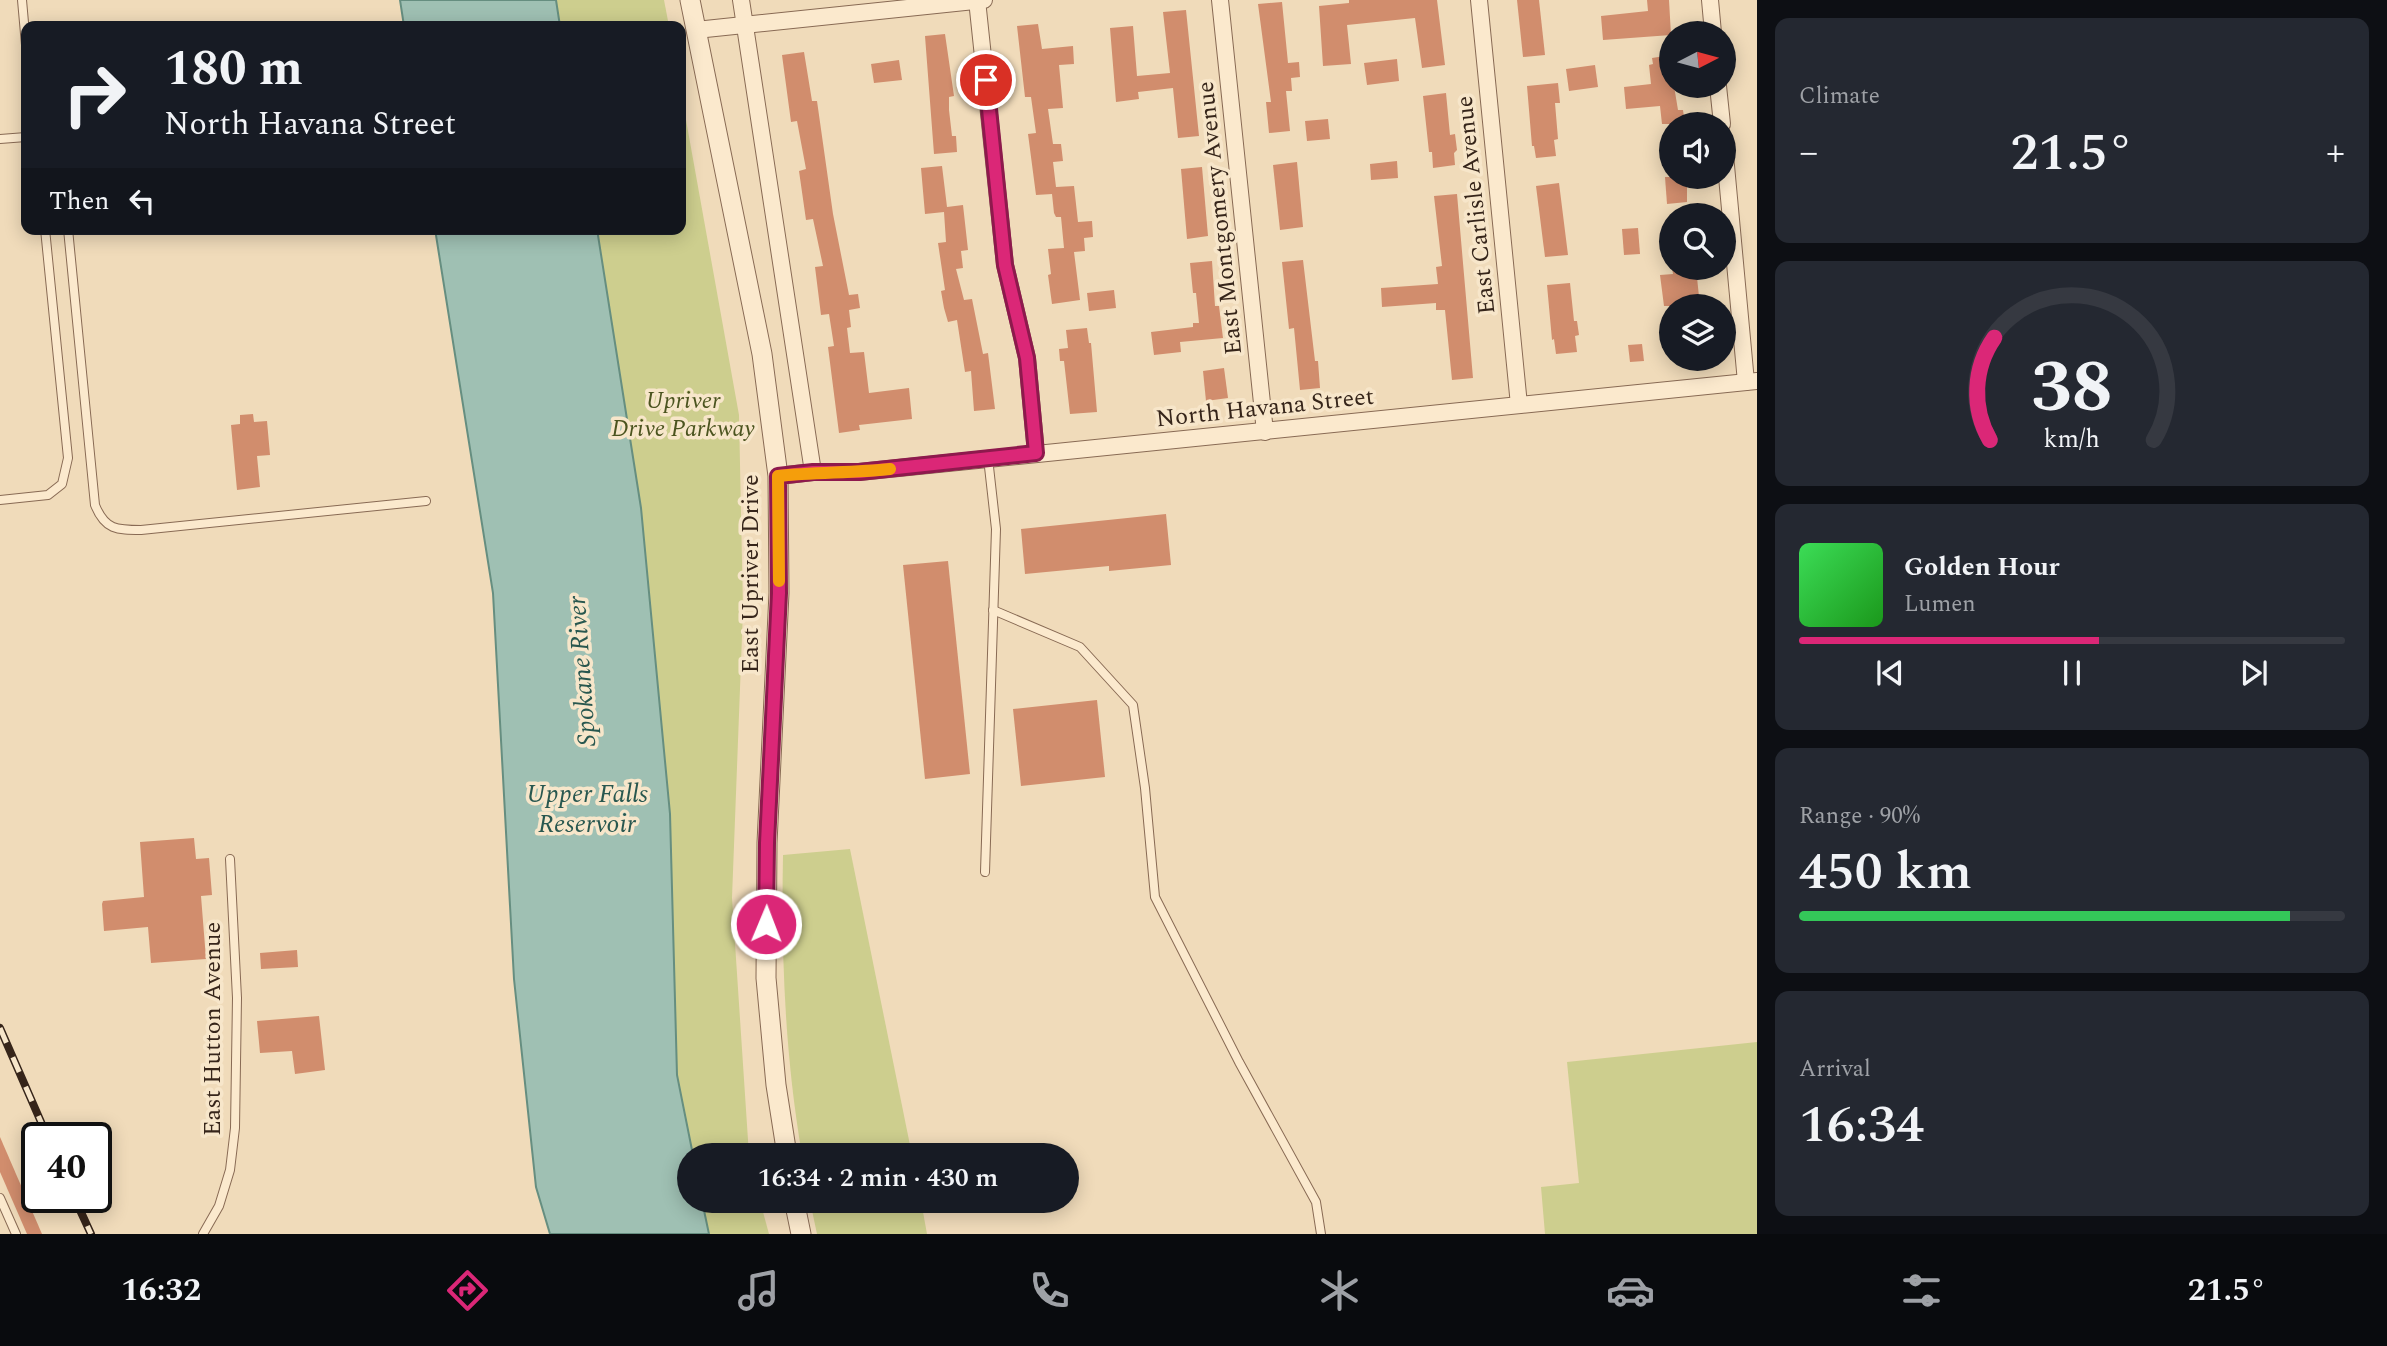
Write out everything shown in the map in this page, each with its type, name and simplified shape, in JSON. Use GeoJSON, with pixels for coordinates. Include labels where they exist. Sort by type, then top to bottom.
{"type":"FeatureCollection","features":[{"type":"Feature","properties":{"kind":"street","name":"East Upriver Drive"},"geometry":{"type":"LineString","coordinates":[[690,0],[762,354],[778,476],[779,593],[767,843],[766,978],[776,1085],[785,1143]]}},
{"type":"Feature","properties":{"kind":"street"},"geometry":{"type":"LineString","coordinates":[[740,0],[813,472]]}},
{"type":"Feature","properties":{"kind":"street"},"geometry":{"type":"LineString","coordinates":[[977,0],[1005,265],[1027,358],[1036,453]]}},
{"type":"Feature","properties":{"kind":"street"},"geometry":{"type":"LineString","coordinates":[[696,30],[984,0]]}},
{"type":"Feature","properties":{"kind":"street","name":"East Montgomery Avenue"},"geometry":{"type":"LineString","coordinates":[[1220,0],[1265,432]]}},
{"type":"Feature","properties":{"kind":"street","name":"East Carlisle Avenue"},"geometry":{"type":"LineString","coordinates":[[1479,0],[1519,405]]}},
{"type":"Feature","properties":{"kind":"street"},"geometry":{"type":"LineString","coordinates":[[1710,0],[1712,21]]}},
{"type":"Feature","properties":{"kind":"street"},"geometry":{"type":"LineString","coordinates":[[1729,189],[1752,382]]}},
{"type":"Feature","properties":{"kind":"street","name":"North Havana Street"},"geometry":{"type":"LineString","coordinates":[[778,476],[813,472],[859,472],[1752,382]]}},
{"type":"Feature","properties":{"kind":"street"},"geometry":{"type":"LineString","coordinates":[[797,1213],[801,1234]]}},
{"type":"Feature","properties":{"kind":"lane"},"geometry":{"type":"LineString","coordinates":[[22,0],[24,21]]}},
{"type":"Feature","properties":{"kind":"lane"},"geometry":{"type":"LineString","coordinates":[[0,139],[21,137]]}},
{"type":"Feature","properties":{"kind":"lane"},"geometry":{"type":"LineString","coordinates":[[0,500],[48,495],[62,484],[68,458],[46,235]]}},
{"type":"Feature","properties":{"kind":"lane"},"geometry":{"type":"LineString","coordinates":[[69,235],[95,505],[100,517],[110,526],[120,530],[141,530],[426,501]]}},
{"type":"Feature","properties":{"kind":"lane"},"geometry":{"type":"LineString","coordinates":[[985,872],[996,529],[988,458]]}},
{"type":"Feature","properties":{"kind":"lane"},"geometry":{"type":"LineString","coordinates":[[993,610],[1080,647],[1133,705],[1145,788],[1155,897],[1239,1062],[1316,1202],[1321,1234]]}},
{"type":"Feature","properties":{"kind":"lane","name":"East Hutton Avenue"},"geometry":{"type":"LineString","coordinates":[[203,1234],[219,1206],[230,1170],[235,1128],[237,998],[230,859]]}},
{"type":"Feature","properties":{"kind":"lane"},"geometry":{"type":"LineString","coordinates":[[0,1198],[16,1234]]}},
{"type":"Feature","properties":{"kind":"lane"},"geometry":{"type":"LineString","coordinates":[[0,1224],[9,1220]]}},
{"type":"Feature","properties":{"kind":"green space"},"geometry":{"type":"Polygon","coordinates":[[[556,0],[664,0],[668,21],[559,21],[556,0]]]}},
{"type":"Feature","properties":{"kind":"green space","name":"Upriver Drive Parkway"},"geometry":{"type":"Polygon","coordinates":[[[686,120],[739,415],[743,610],[732,898],[748,1143],[691,1143],[677,1075],[670,814],[641,508],[598,235],[686,235],[686,120]]]}},
{"type":"Feature","properties":{"kind":"green space"},"geometry":{"type":"Polygon","coordinates":[[[850,849],[910,1143],[800,1143],[785,1006],[783,855],[850,849]]]}},
{"type":"Feature","properties":{"kind":"green space"},"geometry":{"type":"Polygon","coordinates":[[[1757,1042],[1757,1234],[1545,1234],[1541,1187],[1579,1183],[1567,1062],[1757,1042]]]}},
{"type":"Feature","properties":{"kind":"green space"},"geometry":{"type":"Polygon","coordinates":[[[705,1213],[763,1213],[769,1234],[709,1234],[705,1213]]]}},
{"type":"Feature","properties":{"kind":"green space"},"geometry":{"type":"Polygon","coordinates":[[[813,1213],[923,1213],[927,1234],[817,1234],[813,1213]]]}},
{"type":"Feature","properties":{"kind":"water"},"geometry":{"type":"Polygon","coordinates":[[[400,0],[556,0],[559,21],[403,21],[400,0]]]}},
{"type":"Feature","properties":{"kind":"water","name":"Upper Falls Reservoir"},"geometry":{"type":"Polygon","coordinates":[[[436,235],[598,235],[641,508],[670,814],[677,1075],[691,1143],[677,1143],[677,1213],[705,1213],[709,1234],[550,1234],[536,1187],[514,979],[493,593],[436,235]]]}},
{"type":"Feature","properties":{"kind":"building"},"geometry":{"type":"Polygon","coordinates":[[[1349,0],[1437,0],[1445,65],[1422,68],[1415,18],[1347,25],[1351,64],[1323,66],[1319,6],[1349,3],[1349,0]]]}},
{"type":"Feature","properties":{"kind":"building"},"geometry":{"type":"Polygon","coordinates":[[[1517,0],[1539,0],[1545,55],[1523,57],[1517,0]]]}},
{"type":"Feature","properties":{"kind":"building"},"geometry":{"type":"Polygon","coordinates":[[[1647,0],[1669,0],[1670,21],[1659,21],[1659,36],[1603,40],[1601,16],[1648,11],[1647,0]]]}},
{"type":"Feature","properties":{"kind":"building"},"geometry":{"type":"Polygon","coordinates":[[[1282,2],[1288,63],[1299,62],[1300,77],[1291,78],[1292,91],[1286,91],[1290,131],[1269,133],[1266,102],[1271,102],[1258,4],[1282,2]]]}},
{"type":"Feature","properties":{"kind":"building"},"geometry":{"type":"Polygon","coordinates":[[[1186,10],[1199,136],[1178,138],[1173,88],[1138,92],[1139,99],[1116,102],[1110,28],[1133,26],[1137,76],[1170,73],[1163,12],[1186,10]]]}},
{"type":"Feature","properties":{"kind":"building"},"geometry":{"type":"Polygon","coordinates":[[[1038,24],[1042,49],[1073,46],[1074,64],[1059,65],[1063,108],[1048,109],[1053,144],[1061,144],[1063,161],[1053,162],[1056,187],[1074,186],[1078,222],[1092,221],[1093,237],[1084,238],[1085,251],[1074,252],[1080,300],[1052,304],[1048,249],[1064,248],[1061,217],[1056,217],[1054,213],[1052,194],[1036,195],[1028,134],[1036,133],[1031,97],[1025,97],[1017,26],[1038,24]]]}},
{"type":"Feature","properties":{"kind":"building"},"geometry":{"type":"Polygon","coordinates":[[[945,34],[954,96],[949,97],[949,110],[957,152],[934,154],[925,36],[945,34]]]}},
{"type":"Feature","properties":{"kind":"building"},"geometry":{"type":"Polygon","coordinates":[[[804,52],[812,101],[817,101],[833,214],[849,295],[858,294],[860,308],[849,310],[851,327],[847,328],[850,353],[864,352],[869,393],[909,388],[912,419],[859,425],[860,430],[839,433],[828,347],[834,346],[829,314],[821,315],[815,267],[823,266],[813,219],[806,220],[799,171],[806,169],[797,121],[791,122],[782,55],[804,52]]]}},
{"type":"Feature","properties":{"kind":"building"},"geometry":{"type":"Polygon","coordinates":[[[1659,57],[1659,98],[1676,98],[1678,110],[1683,112],[1661,112],[1660,106],[1626,109],[1624,87],[1651,84],[1649,65],[1653,64],[1652,58],[1659,57]]]}},
{"type":"Feature","properties":{"kind":"building"},"geometry":{"type":"Polygon","coordinates":[[[1397,59],[1399,81],[1367,85],[1364,63],[1397,59]]]}},
{"type":"Feature","properties":{"kind":"building"},"geometry":{"type":"Polygon","coordinates":[[[899,60],[902,80],[874,83],[871,64],[899,60]]]}},
{"type":"Feature","properties":{"kind":"building"},"geometry":{"type":"Polygon","coordinates":[[[1595,65],[1598,87],[1569,91],[1566,69],[1595,65]]]}},
{"type":"Feature","properties":{"kind":"building"},"geometry":{"type":"Polygon","coordinates":[[[1558,83],[1560,103],[1555,103],[1558,139],[1554,140],[1556,156],[1536,158],[1532,146],[1527,86],[1558,83]]]}},
{"type":"Feature","properties":{"kind":"building"},"geometry":{"type":"Polygon","coordinates":[[[1446,93],[1450,135],[1455,134],[1457,150],[1454,153],[1455,165],[1433,168],[1423,96],[1446,93]]]}},
{"type":"Feature","properties":{"kind":"building"},"geometry":{"type":"Polygon","coordinates":[[[1328,119],[1330,139],[1307,141],[1305,121],[1328,119]]]}},
{"type":"Feature","properties":{"kind":"building"},"geometry":{"type":"Polygon","coordinates":[[[1397,161],[1398,178],[1371,180],[1370,164],[1397,161]]]}},
{"type":"Feature","properties":{"kind":"building"},"geometry":{"type":"Polygon","coordinates":[[[1297,162],[1303,227],[1280,230],[1273,165],[1297,162]]]}},
{"type":"Feature","properties":{"kind":"building"},"geometry":{"type":"Polygon","coordinates":[[[942,166],[947,207],[963,205],[968,250],[961,251],[963,268],[956,269],[964,300],[972,299],[983,354],[988,353],[995,409],[974,411],[971,371],[965,372],[957,320],[948,322],[944,308],[941,291],[945,290],[938,243],[946,242],[944,212],[925,214],[921,168],[942,166]]]}},
{"type":"Feature","properties":{"kind":"building"},"geometry":{"type":"Polygon","coordinates":[[[1202,167],[1208,236],[1187,239],[1181,169],[1202,167]]]}},
{"type":"Feature","properties":{"kind":"building"},"geometry":{"type":"Polygon","coordinates":[[[1559,183],[1568,255],[1545,257],[1536,186],[1559,183]]]}},
{"type":"Feature","properties":{"kind":"building"},"geometry":{"type":"Polygon","coordinates":[[[1666,189],[1687,189],[1687,202],[1667,203],[1666,189]]]}},
{"type":"Feature","properties":{"kind":"building"},"geometry":{"type":"Polygon","coordinates":[[[1457,194],[1473,378],[1452,380],[1445,310],[1436,310],[1436,303],[1382,307],[1381,288],[1438,284],[1436,267],[1442,266],[1434,196],[1457,194]]]}},
{"type":"Feature","properties":{"kind":"building"},"geometry":{"type":"Polygon","coordinates":[[[1638,228],[1640,254],[1624,255],[1622,229],[1638,228]]]}},
{"type":"Feature","properties":{"kind":"building"},"geometry":{"type":"Polygon","coordinates":[[[1303,260],[1320,388],[1300,390],[1294,328],[1289,329],[1282,262],[1303,260]]]}},
{"type":"Feature","properties":{"kind":"building"},"geometry":{"type":"Polygon","coordinates":[[[1212,261],[1215,306],[1219,306],[1223,338],[1180,342],[1181,352],[1154,355],[1151,332],[1193,327],[1193,323],[1199,323],[1190,263],[1212,261]]]}},
{"type":"Feature","properties":{"kind":"building"},"geometry":{"type":"Polygon","coordinates":[[[1661,280],[1697,280],[1699,294],[1662,294],[1661,280]]]}},
{"type":"Feature","properties":{"kind":"building"},"geometry":{"type":"Polygon","coordinates":[[[1570,283],[1574,321],[1577,321],[1579,335],[1575,336],[1577,352],[1556,354],[1554,339],[1552,340],[1547,285],[1570,283]]]}},
{"type":"Feature","properties":{"kind":"building"},"geometry":{"type":"Polygon","coordinates":[[[1114,290],[1116,308],[1089,311],[1087,293],[1114,290]]]}},
{"type":"Feature","properties":{"kind":"building"},"geometry":{"type":"Polygon","coordinates":[[[1087,328],[1091,343],[1097,412],[1070,414],[1064,361],[1060,361],[1059,349],[1068,348],[1066,330],[1087,328]]]}},
{"type":"Feature","properties":{"kind":"building"},"geometry":{"type":"Polygon","coordinates":[[[1642,344],[1644,361],[1630,362],[1628,345],[1642,344]]]}},
{"type":"Feature","properties":{"kind":"building"},"geometry":{"type":"Polygon","coordinates":[[[1224,368],[1228,398],[1206,401],[1203,371],[1224,368]]]}},
{"type":"Feature","properties":{"kind":"building"},"geometry":{"type":"Polygon","coordinates":[[[253,414],[254,422],[267,421],[270,455],[257,456],[260,487],[237,490],[231,425],[240,424],[240,415],[253,414]]]}},
{"type":"Feature","properties":{"kind":"building"},"geometry":{"type":"Polygon","coordinates":[[[1166,514],[1171,565],[1109,571],[1109,566],[1025,574],[1021,529],[1166,514]]]}},
{"type":"Feature","properties":{"kind":"building"},"geometry":{"type":"Polygon","coordinates":[[[948,561],[970,774],[925,779],[903,565],[948,561]]]}},
{"type":"Feature","properties":{"kind":"building"},"geometry":{"type":"Polygon","coordinates":[[[1097,700],[1105,777],[1021,786],[1013,709],[1097,700]]]}},
{"type":"Feature","properties":{"kind":"building"},"geometry":{"type":"Polygon","coordinates":[[[194,838],[196,859],[209,858],[212,895],[201,896],[206,959],[151,963],[148,927],[104,931],[103,901],[144,897],[140,842],[194,838]]]}},
{"type":"Feature","properties":{"kind":"building"},"geometry":{"type":"Polygon","coordinates":[[[297,950],[298,967],[261,969],[260,953],[297,950]]]}},
{"type":"Feature","properties":{"kind":"building"},"geometry":{"type":"Polygon","coordinates":[[[319,1016],[325,1070],[295,1074],[292,1051],[260,1053],[257,1021],[319,1016]]]}},
{"type":"Feature","properties":{"kind":"building"},"geometry":{"type":"Polygon","coordinates":[[[0,1137],[21,1186],[21,1213],[33,1213],[42,1234],[27,1234],[0,1172],[0,1137]]]}},
{"type":"Feature","properties":{"kind":"railway"},"geometry":{"type":"LineString","coordinates":[[0,1028],[41,1122]]}},
{"type":"Feature","properties":{"kind":"railway"},"geometry":{"type":"LineString","coordinates":[[81,1213],[91,1234]]}},
{"type":"Feature","properties":{"kind":"slow traffic"},"geometry":{"type":"LineString","coordinates":[[779,581],[778,476],[890,469]]}},
{"type":"Feature","properties":{"kind":"route"},"geometry":{"type":"LineString","coordinates":[[766,924],[767,843],[779,593],[778,476],[813,472],[859,472],[1036,453],[1027,358],[1005,265],[986,80]]}},
{"type":"Feature","properties":{"kind":"water label","name":"Spokane River"},"geometry":{"type":"Point","coordinates":[582,671]}}]}
